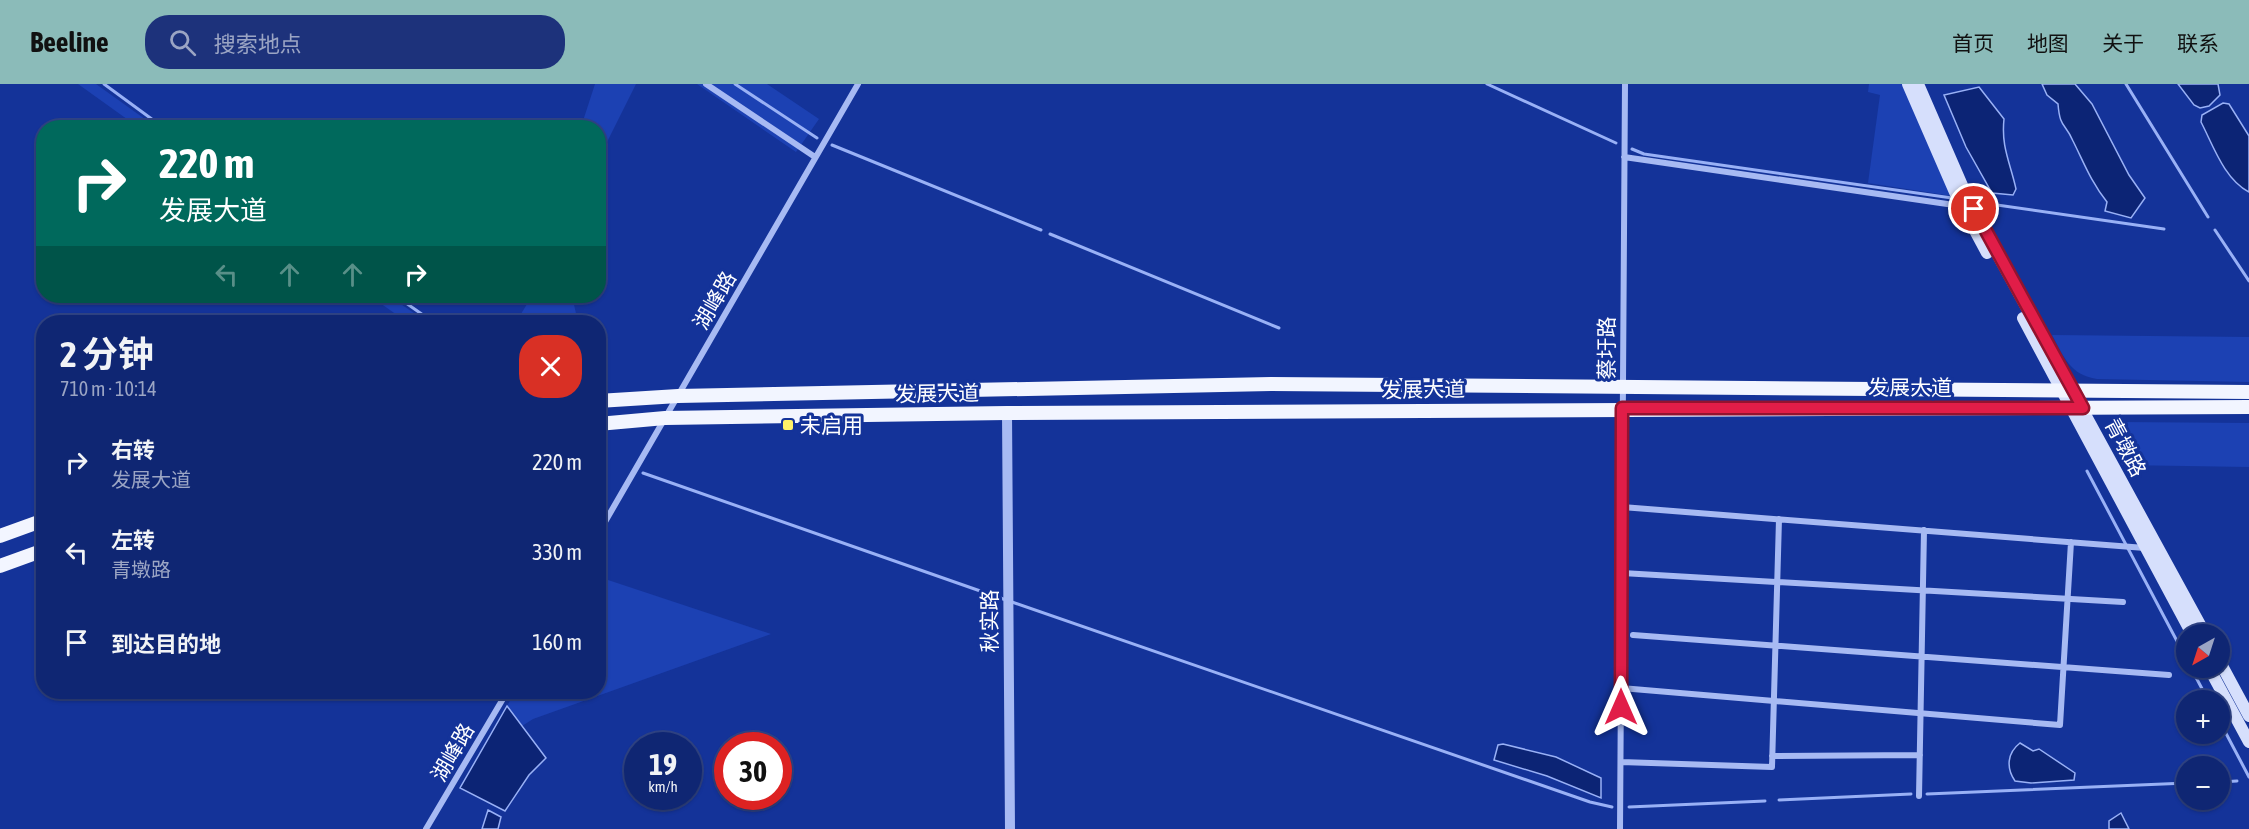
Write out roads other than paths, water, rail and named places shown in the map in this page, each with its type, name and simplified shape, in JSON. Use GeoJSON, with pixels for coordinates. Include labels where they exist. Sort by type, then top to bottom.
{"type":"FeatureCollection","features":[{"type":"Feature","properties":{"kind":"main road","name":"青墩路"},"geometry":{"type":"LineString","coordinates":[[1908,84],[1962,206],[2068,391]]}},
{"type":"Feature","properties":{"kind":"main road","name":"青墩路"},"geometry":{"type":"LineString","coordinates":[[1918,84],[1964,190],[2068,391],[2199,624]]}},
{"type":"Feature","properties":{"kind":"main road","name":"发展大道"},"geometry":{"type":"LineString","coordinates":[[606,400],[678,396],[1271,384],[1623,385],[2249,392]]}},
{"type":"Feature","properties":{"kind":"main road","name":"发展大道"},"geometry":{"type":"LineString","coordinates":[[606,423],[665,418],[1007,414],[1622,408],[2249,407]]}},
{"type":"Feature","properties":{"kind":"main road","name":"青墩路"},"geometry":{"type":"LineString","coordinates":[[2077,408],[2146,549],[2187,624]]}},
{"type":"Feature","properties":{"kind":"main road"},"geometry":{"type":"LineString","coordinates":[[0,536],[36,523]]}},
{"type":"Feature","properties":{"kind":"main road"},"geometry":{"type":"LineString","coordinates":[[0,566],[36,553]]}},
{"type":"Feature","properties":{"kind":"main road"},"geometry":{"type":"LineString","coordinates":[[2214,678],[2249,742]]}},
{"type":"Feature","properties":{"kind":"main road"},"geometry":{"type":"LineString","coordinates":[[2229,678],[2249,716]]}},
{"type":"Feature","properties":{"kind":"street"},"geometry":{"type":"LineString","coordinates":[[706,84],[815,157]]}},
{"type":"Feature","properties":{"kind":"street","name":"湖峰路"},"geometry":{"type":"LineString","coordinates":[[606,520],[858,84]]}},
{"type":"Feature","properties":{"kind":"street","name":"蔡圩路"},"geometry":{"type":"LineString","coordinates":[[1620,829],[1625,84]]}},
{"type":"Feature","properties":{"kind":"street"},"geometry":{"type":"LineString","coordinates":[[1624,157],[1962,206]]}},
{"type":"Feature","properties":{"kind":"street","name":"秋实路"},"geometry":{"type":"LineString","coordinates":[[1007,414],[1010,829]]}},
{"type":"Feature","properties":{"kind":"street"},"geometry":{"type":"LineString","coordinates":[[1622,507],[2146,549]]}},
{"type":"Feature","properties":{"kind":"street"},"geometry":{"type":"LineString","coordinates":[[1621,762],[1772,766],[1779,519]]}},
{"type":"Feature","properties":{"kind":"street"},"geometry":{"type":"LineString","coordinates":[[1919,796],[1924,530]]}},
{"type":"Feature","properties":{"kind":"street"},"geometry":{"type":"LineString","coordinates":[[1621,688],[2060,725],[2071,542]]}},
{"type":"Feature","properties":{"kind":"street"},"geometry":{"type":"LineString","coordinates":[[1622,573],[2068,597],[2123,602]]}},
{"type":"Feature","properties":{"kind":"street"},"geometry":{"type":"LineString","coordinates":[[1633,635],[2169,675]]}},
{"type":"Feature","properties":{"kind":"street","name":"湖峰路"},"geometry":{"type":"LineString","coordinates":[[426,829],[503,699]]}},
{"type":"Feature","properties":{"kind":"street"},"geometry":{"type":"LineString","coordinates":[[1772,756],[1920,755]]}},
{"type":"Feature","properties":{"kind":"waterway"},"geometry":{"type":"LineString","coordinates":[[104,84],[153,120]]}},
{"type":"Feature","properties":{"kind":"waterway"},"geometry":{"type":"LineString","coordinates":[[735,84],[817,138]]}},
{"type":"Feature","properties":{"kind":"waterway"},"geometry":{"type":"LineString","coordinates":[[1487,84],[1616,143]]}},
{"type":"Feature","properties":{"kind":"waterway"},"geometry":{"type":"LineString","coordinates":[[2126,84],[2208,217]]}},
{"type":"Feature","properties":{"kind":"waterway"},"geometry":{"type":"LineString","coordinates":[[832,145],[1041,230]]}},
{"type":"Feature","properties":{"kind":"waterway"},"geometry":{"type":"LineString","coordinates":[[1632,149],[1644,154],[1952,198]]}},
{"type":"Feature","properties":{"kind":"waterway"},"geometry":{"type":"LineString","coordinates":[[1976,202],[2164,229]]}},
{"type":"Feature","properties":{"kind":"waterway"},"geometry":{"type":"LineString","coordinates":[[2215,230],[2249,281]]}},
{"type":"Feature","properties":{"kind":"waterway"},"geometry":{"type":"LineString","coordinates":[[1050,234],[1279,328]]}},
{"type":"Feature","properties":{"kind":"waterway"},"geometry":{"type":"LineString","coordinates":[[406,303],[423,315]]}},
{"type":"Feature","properties":{"kind":"waterway"},"geometry":{"type":"LineString","coordinates":[[2087,471],[2176,639]]}},
{"type":"Feature","properties":{"kind":"waterway"},"geometry":{"type":"LineString","coordinates":[[643,473],[1006,600]]}},
{"type":"Feature","properties":{"kind":"waterway"},"geometry":{"type":"LineString","coordinates":[[1012,602],[1590,802],[1612,807]]}},
{"type":"Feature","properties":{"kind":"waterway"},"geometry":{"type":"LineString","coordinates":[[2196,678],[2203,690]]}},
{"type":"Feature","properties":{"kind":"waterway"},"geometry":{"type":"LineString","coordinates":[[2230,741],[2249,777]]}},
{"type":"Feature","properties":{"kind":"waterway"},"geometry":{"type":"LineString","coordinates":[[2230,781],[2237,781]]}},
{"type":"Feature","properties":{"kind":"waterway"},"geometry":{"type":"LineString","coordinates":[[1927,794],[2176,783]]}},
{"type":"Feature","properties":{"kind":"waterway"},"geometry":{"type":"LineString","coordinates":[[1779,800],[1911,794]]}},
{"type":"Feature","properties":{"kind":"waterway"},"geometry":{"type":"LineString","coordinates":[[1629,807],[1765,801]]}},
{"type":"Feature","properties":{"kind":"place","name":"未启用"},"geometry":{"type":"Point","coordinates":[788,425]}}]}
